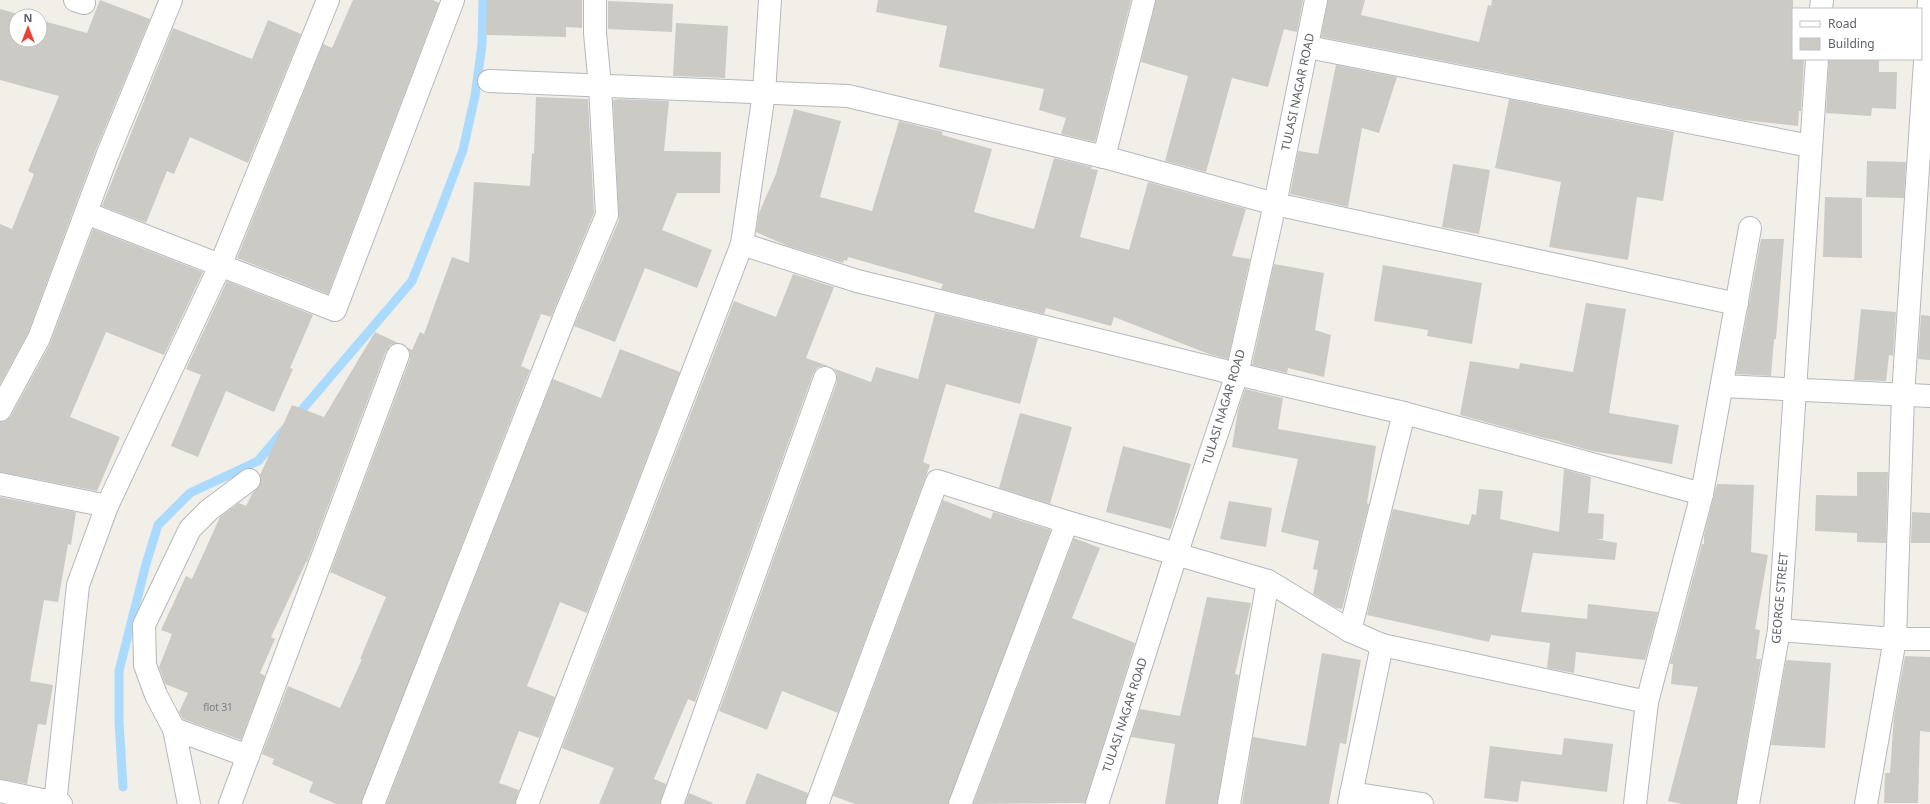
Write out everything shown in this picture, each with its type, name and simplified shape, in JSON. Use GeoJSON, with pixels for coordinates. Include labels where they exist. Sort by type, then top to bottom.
{"type":"FeatureCollection","features":[{"type":"Feature","properties":{"kind":"street"},"geometry":{"type":"LineString","coordinates":[[0,410],[40,338],[110,148],[171,0]]}},
{"type":"Feature","properties":{"kind":"street"},"geometry":{"type":"LineString","coordinates":[[0,791],[57,804],[78,585],[107,506],[220,266],[328,0]]}},
{"type":"Feature","properties":{"kind":"street"},"geometry":{"type":"LineString","coordinates":[[86,213],[335,310],[453,0]]}},
{"type":"Feature","properties":{"kind":"street"},"geometry":{"type":"LineString","coordinates":[[373,804],[568,308],[607,215],[600,86],[595,33],[595,0]]}},
{"type":"Feature","properties":{"kind":"street"},"geometry":{"type":"LineString","coordinates":[[528,804],[742,244],[764,93],[770,0]]}},
{"type":"Feature","properties":{"kind":"street"},"geometry":{"type":"LineString","coordinates":[[1104,157],[1144,0]]}},
{"type":"Feature","properties":{"kind":"street","name":"TULASI NAGAR ROAD"},"geometry":{"type":"LineString","coordinates":[[1097,804],[1176,555],[1237,374],[1275,204],[1308,47],[1316,0]]}},
{"type":"Feature","properties":{"kind":"street"},"geometry":{"type":"LineString","coordinates":[[1866,804],[1895,639],[1903,396],[1929,0]]}},
{"type":"Feature","properties":{"kind":"street"},"geometry":{"type":"LineString","coordinates":[[1308,47],[1810,146]]}},
{"type":"Feature","properties":{"kind":"street","name":"GEORGE STREET"},"geometry":{"type":"LineString","coordinates":[[1748,804],[1779,630],[1817,60]]}},
{"type":"Feature","properties":{"kind":"street"},"geometry":{"type":"LineString","coordinates":[[489,81],[848,96],[1104,157],[1275,204],[1737,304]]}},
{"type":"Feature","properties":{"kind":"street"},"geometry":{"type":"LineString","coordinates":[[1635,804],[1647,702],[1702,494],[1750,228]]}},
{"type":"Feature","properties":{"kind":"street"},"geometry":{"type":"LineString","coordinates":[[742,244],[856,281],[1404,413],[1702,494]]}},
{"type":"Feature","properties":{"kind":"street"},"geometry":{"type":"LineString","coordinates":[[230,804],[398,355]]}},
{"type":"Feature","properties":{"kind":"street"},"geometry":{"type":"LineString","coordinates":[[672,804],[825,378]]}},
{"type":"Feature","properties":{"kind":"street"},"geometry":{"type":"LineString","coordinates":[[1722,386],[1903,396],[1930,396]]}},
{"type":"Feature","properties":{"kind":"street"},"geometry":{"type":"LineString","coordinates":[[1350,631],[1404,413]]}},
{"type":"Feature","properties":{"kind":"street"},"geometry":{"type":"LineString","coordinates":[[189,804],[174,729],[156,695],[145,665],[144,626],[190,529],[209,510],[248,480]]}},
{"type":"Feature","properties":{"kind":"street"},"geometry":{"type":"LineString","coordinates":[[817,804],[937,481],[1176,555],[1268,581],[1350,631],[1382,645],[1647,702]]}},
{"type":"Feature","properties":{"kind":"street"},"geometry":{"type":"LineString","coordinates":[[0,484],[107,506]]}},
{"type":"Feature","properties":{"kind":"street"},"geometry":{"type":"LineString","coordinates":[[960,804],[1067,522]]}},
{"type":"Feature","properties":{"kind":"street"},"geometry":{"type":"LineString","coordinates":[[1228,804],[1268,581]]}},
{"type":"Feature","properties":{"kind":"street"},"geometry":{"type":"LineString","coordinates":[[1779,630],[1895,639],[1930,639]]}},
{"type":"Feature","properties":{"kind":"street"},"geometry":{"type":"LineString","coordinates":[[1382,645],[1350,798],[1422,804]]}},
{"type":"Feature","properties":{"kind":"street"},"geometry":{"type":"LineString","coordinates":[[174,729],[248,756]]}},
{"type":"Feature","properties":{"kind":"building"},"geometry":{"type":"Polygon","coordinates":[[[100,0],[150,19],[95,152],[28,333],[0,384],[0,224],[12,229],[34,174],[28,171],[59,96],[0,80],[0,9],[8,11],[8,48],[48,48],[48,22],[87,33],[100,0]]]}},
{"type":"Feature","properties":{"kind":"building"},"geometry":{"type":"Polygon","coordinates":[[[353,0],[433,0],[439,3],[328,294],[237,258],[323,44],[332,48],[353,0]]]}},
{"type":"Feature","properties":{"kind":"building"},"geometry":{"type":"Polygon","coordinates":[[[487,0],[582,0],[582,28],[566,27],[566,37],[486,35],[487,0]]]}},
{"type":"Feature","properties":{"kind":"building"},"geometry":{"type":"Polygon","coordinates":[[[878,0],[1131,0],[1095,142],[1061,134],[1066,118],[1039,110],[1044,89],[939,67],[947,26],[876,12],[878,0]]]}},
{"type":"Feature","properties":{"kind":"building"},"geometry":{"type":"Polygon","coordinates":[[[1156,0],[1303,0],[1297,32],[1284,29],[1268,87],[1232,78],[1206,172],[1165,161],[1188,76],[1141,62],[1156,0]]]}},
{"type":"Feature","properties":{"kind":"building"},"geometry":{"type":"Polygon","coordinates":[[[1328,0],[1365,0],[1361,15],[1479,42],[1488,5],[1491,6],[1492,0],[1793,0],[1792,60],[1804,60],[1801,111],[1799,111],[1798,126],[1743,120],[1321,37],[1328,0]]]}},
{"type":"Feature","properties":{"kind":"building"},"geometry":{"type":"Polygon","coordinates":[[[608,1],[673,4],[672,32],[608,29],[608,1]]]}},
{"type":"Feature","properties":{"kind":"building"},"geometry":{"type":"Polygon","coordinates":[[[268,20],[301,34],[248,163],[190,137],[174,174],[167,171],[146,223],[102,206],[173,28],[252,59],[268,20]]]}},
{"type":"Feature","properties":{"kind":"building"},"geometry":{"type":"Polygon","coordinates":[[[676,23],[728,26],[725,78],[673,76],[676,23]]]}},
{"type":"Feature","properties":{"kind":"building"},"geometry":{"type":"Polygon","coordinates":[[[1829,60],[1879,60],[1879,72],[1897,72],[1896,109],[1872,108],[1871,116],[1826,113],[1829,60]]]}},
{"type":"Feature","properties":{"kind":"building"},"geometry":{"type":"Polygon","coordinates":[[[1336,65],[1397,77],[1379,133],[1362,128],[1348,207],[1290,194],[1298,151],[1318,154],[1336,65]]]}},
{"type":"Feature","properties":{"kind":"building"},"geometry":{"type":"Polygon","coordinates":[[[536,97],[588,99],[594,213],[551,317],[541,314],[521,366],[530,370],[361,804],[336,804],[309,792],[313,782],[272,764],[274,759],[262,754],[288,686],[340,708],[362,659],[360,659],[386,597],[330,572],[410,359],[408,348],[412,350],[420,332],[424,334],[452,257],[469,263],[474,182],[530,186],[532,153],[534,154],[536,97]]]}},
{"type":"Feature","properties":{"kind":"building"},"geometry":{"type":"Polygon","coordinates":[[[1509,99],[1674,132],[1663,201],[1637,197],[1628,260],[1549,247],[1561,182],[1495,168],[1509,99]]]}},
{"type":"Feature","properties":{"kind":"building"},"geometry":{"type":"Polygon","coordinates":[[[613,100],[669,101],[664,151],[721,152],[720,193],[677,193],[662,230],[712,250],[697,288],[645,268],[615,342],[574,326],[619,220],[613,100]]]}},
{"type":"Feature","properties":{"kind":"building"},"geometry":{"type":"Polygon","coordinates":[[[794,109],[841,121],[820,197],[872,211],[899,121],[943,132],[942,135],[992,149],[974,212],[1034,229],[1054,158],[1092,167],[1091,169],[1098,170],[1080,237],[1129,250],[1148,182],[1246,209],[1232,256],[1250,259],[1228,359],[1209,354],[1114,317],[1111,326],[1046,308],[1044,314],[941,289],[943,284],[848,257],[847,261],[844,260],[843,263],[788,246],[756,232],[759,213],[776,174],[794,109]]]}},
{"type":"Feature","properties":{"kind":"building"},"geometry":{"type":"Polygon","coordinates":[[[1867,161],[1906,162],[1904,198],[1866,197],[1867,161]]]}},
{"type":"Feature","properties":{"kind":"building"},"geometry":{"type":"Polygon","coordinates":[[[1453,164],[1490,170],[1479,234],[1442,227],[1453,164]]]}},
{"type":"Feature","properties":{"kind":"building"},"geometry":{"type":"Polygon","coordinates":[[[1825,197],[1862,198],[1862,258],[1823,257],[1825,197]]]}},
{"type":"Feature","properties":{"kind":"building"},"geometry":{"type":"Polygon","coordinates":[[[93,229],[203,272],[164,355],[106,332],[70,417],[120,437],[97,491],[0,472],[0,422],[6,421],[11,416],[50,344],[93,229]]]}},
{"type":"Feature","properties":{"kind":"building"},"geometry":{"type":"Polygon","coordinates":[[[1761,239],[1784,239],[1776,339],[1774,339],[1771,376],[1736,374],[1761,239]]]}},
{"type":"Feature","properties":{"kind":"building"},"geometry":{"type":"Polygon","coordinates":[[[1274,264],[1324,273],[1315,330],[1331,335],[1324,377],[1288,368],[1287,373],[1252,365],[1274,264]]]}},
{"type":"Feature","properties":{"kind":"building"},"geometry":{"type":"Polygon","coordinates":[[[1383,265],[1482,283],[1472,344],[1427,336],[1428,330],[1374,321],[1383,265]]]}},
{"type":"Feature","properties":{"kind":"building"},"geometry":{"type":"Polygon","coordinates":[[[793,274],[834,287],[806,358],[828,366],[817,368],[813,374],[695,702],[688,699],[654,779],[666,784],[660,804],[599,804],[614,768],[562,748],[734,301],[776,317],[793,274]]]}},
{"type":"Feature","properties":{"kind":"building"},"geometry":{"type":"Polygon","coordinates":[[[227,281],[313,315],[290,368],[293,369],[274,412],[226,391],[198,457],[171,446],[201,375],[186,369],[227,281]]]}},
{"type":"Feature","properties":{"kind":"building"},"geometry":{"type":"Polygon","coordinates":[[[1586,303],[1626,309],[1609,413],[1679,425],[1672,464],[1592,451],[1560,441],[1460,415],[1470,361],[1519,369],[1520,363],[1573,372],[1586,303]]]}},
{"type":"Feature","properties":{"kind":"building"},"geometry":{"type":"Polygon","coordinates":[[[1861,309],[1896,312],[1893,356],[1889,355],[1886,381],[1854,380],[1861,309]]]}},
{"type":"Feature","properties":{"kind":"building"},"geometry":{"type":"Polygon","coordinates":[[[935,313],[1038,338],[1020,404],[946,384],[923,462],[930,465],[838,713],[782,691],[767,730],[719,711],[837,382],[835,370],[830,367],[871,382],[876,367],[918,379],[935,313]]]}},
{"type":"Feature","properties":{"kind":"building"},"geometry":{"type":"Polygon","coordinates":[[[1921,315],[1930,316],[1930,360],[1918,359],[1921,315]]]}},
{"type":"Feature","properties":{"kind":"building"},"geometry":{"type":"Polygon","coordinates":[[[375,332],[398,343],[390,345],[386,351],[307,562],[271,637],[275,639],[260,673],[265,676],[241,740],[183,719],[179,712],[188,693],[165,684],[159,667],[172,634],[161,630],[186,576],[192,579],[220,517],[239,503],[246,506],[252,494],[260,485],[260,475],[292,405],[324,417],[375,332]]]}},
{"type":"Feature","properties":{"kind":"building"},"geometry":{"type":"Polygon","coordinates":[[[620,349],[680,372],[587,613],[560,602],[527,686],[555,697],[539,738],[519,731],[499,783],[519,790],[515,804],[386,804],[553,379],[601,398],[620,349]]]}},
{"type":"Feature","properties":{"kind":"building"},"geometry":{"type":"Polygon","coordinates":[[[1245,389],[1283,398],[1278,429],[1376,446],[1367,503],[1369,504],[1342,609],[1336,608],[1313,594],[1318,570],[1313,569],[1319,541],[1281,532],[1298,459],[1232,447],[1238,410],[1245,389]]]}},
{"type":"Feature","properties":{"kind":"building"},"geometry":{"type":"Polygon","coordinates":[[[1020,413],[1072,427],[1050,504],[999,488],[1020,413]]]}},
{"type":"Feature","properties":{"kind":"building"},"geometry":{"type":"Polygon","coordinates":[[[1123,446],[1191,464],[1171,529],[1106,512],[1123,446]]]}},
{"type":"Feature","properties":{"kind":"building"},"geometry":{"type":"Polygon","coordinates":[[[1564,469],[1591,477],[1588,513],[1604,514],[1603,539],[1596,539],[1617,543],[1615,560],[1533,553],[1521,612],[1587,619],[1588,604],[1658,612],[1645,660],[1576,652],[1574,673],[1547,668],[1550,643],[1491,635],[1489,642],[1367,615],[1393,509],[1469,525],[1472,514],[1476,515],[1479,489],[1503,491],[1500,519],[1559,532],[1564,469]]]}},
{"type":"Feature","properties":{"kind":"building"},"geometry":{"type":"Polygon","coordinates":[[[1857,472],[1888,472],[1886,543],[1857,542],[1857,533],[1815,531],[1816,495],[1857,496],[1857,472]]]}},
{"type":"Feature","properties":{"kind":"building"},"geometry":{"type":"Polygon","coordinates":[[[1717,484],[1754,485],[1751,552],[1768,555],[1755,629],[1760,630],[1756,659],[1761,659],[1736,804],[1682,804],[1668,801],[1698,687],[1671,684],[1673,664],[1670,664],[1702,544],[1704,544],[1704,535],[1717,484]]]}},
{"type":"Feature","properties":{"kind":"building"},"geometry":{"type":"Polygon","coordinates":[[[0,497],[76,512],[71,545],[68,544],[58,602],[44,600],[30,681],[53,685],[46,725],[38,724],[27,784],[0,779],[0,497]]]}},
{"type":"Feature","properties":{"kind":"building"},"geometry":{"type":"Polygon","coordinates":[[[943,500],[991,519],[993,512],[1051,530],[948,804],[855,804],[833,796],[943,500]]]}},
{"type":"Feature","properties":{"kind":"building"},"geometry":{"type":"Polygon","coordinates":[[[1229,501],[1272,508],[1266,547],[1220,539],[1229,501]]]}},
{"type":"Feature","properties":{"kind":"building"},"geometry":{"type":"Polygon","coordinates":[[[1912,512],[1930,513],[1930,543],[1911,543],[1912,512]]]}},
{"type":"Feature","properties":{"kind":"building"},"geometry":{"type":"Polygon","coordinates":[[[1074,538],[1100,548],[1072,618],[1135,643],[1085,803],[973,804],[1074,538]]]}},
{"type":"Feature","properties":{"kind":"building"},"geometry":{"type":"Polygon","coordinates":[[[1207,597],[1251,603],[1235,674],[1239,675],[1217,804],[1165,804],[1175,744],[1131,737],[1140,709],[1180,716],[1207,597]]]}},
{"type":"Feature","properties":{"kind":"building"},"geometry":{"type":"Polygon","coordinates":[[[1322,653],[1361,660],[1346,744],[1340,743],[1329,804],[1242,804],[1253,737],[1306,746],[1322,653]]]}},
{"type":"Feature","properties":{"kind":"building"},"geometry":{"type":"Polygon","coordinates":[[[1905,656],[1930,657],[1930,732],[1920,731],[1918,803],[1884,803],[1885,773],[1890,773],[1894,716],[1905,656]]]}},
{"type":"Feature","properties":{"kind":"building"},"geometry":{"type":"Polygon","coordinates":[[[1786,660],[1831,663],[1825,748],[1771,745],[1786,660]]]}},
{"type":"Feature","properties":{"kind":"building"},"geometry":{"type":"Polygon","coordinates":[[[1564,738],[1613,744],[1607,792],[1521,781],[1518,802],[1484,798],[1490,746],[1562,755],[1564,738]]]}},
{"type":"Feature","properties":{"kind":"building"},"geometry":{"type":"Polygon","coordinates":[[[757,773],[808,793],[805,804],[745,804],[757,773]]]}},
{"type":"Feature","properties":{"kind":"building"},"geometry":{"type":"Polygon","coordinates":[[[689,793],[713,803],[685,804],[689,793]]]}},
{"type":"Feature","properties":{"kind":"waterway"},"geometry":{"type":"LineString","coordinates":[[295,418],[412,281],[463,150],[475,96],[482,45],[483,0]]}},
{"type":"Feature","properties":{"kind":"waterway"},"geometry":{"type":"LineString","coordinates":[[123,787],[119,722],[119,671],[146,564],[158,525],[190,493],[258,461],[285,429]]}}]}
